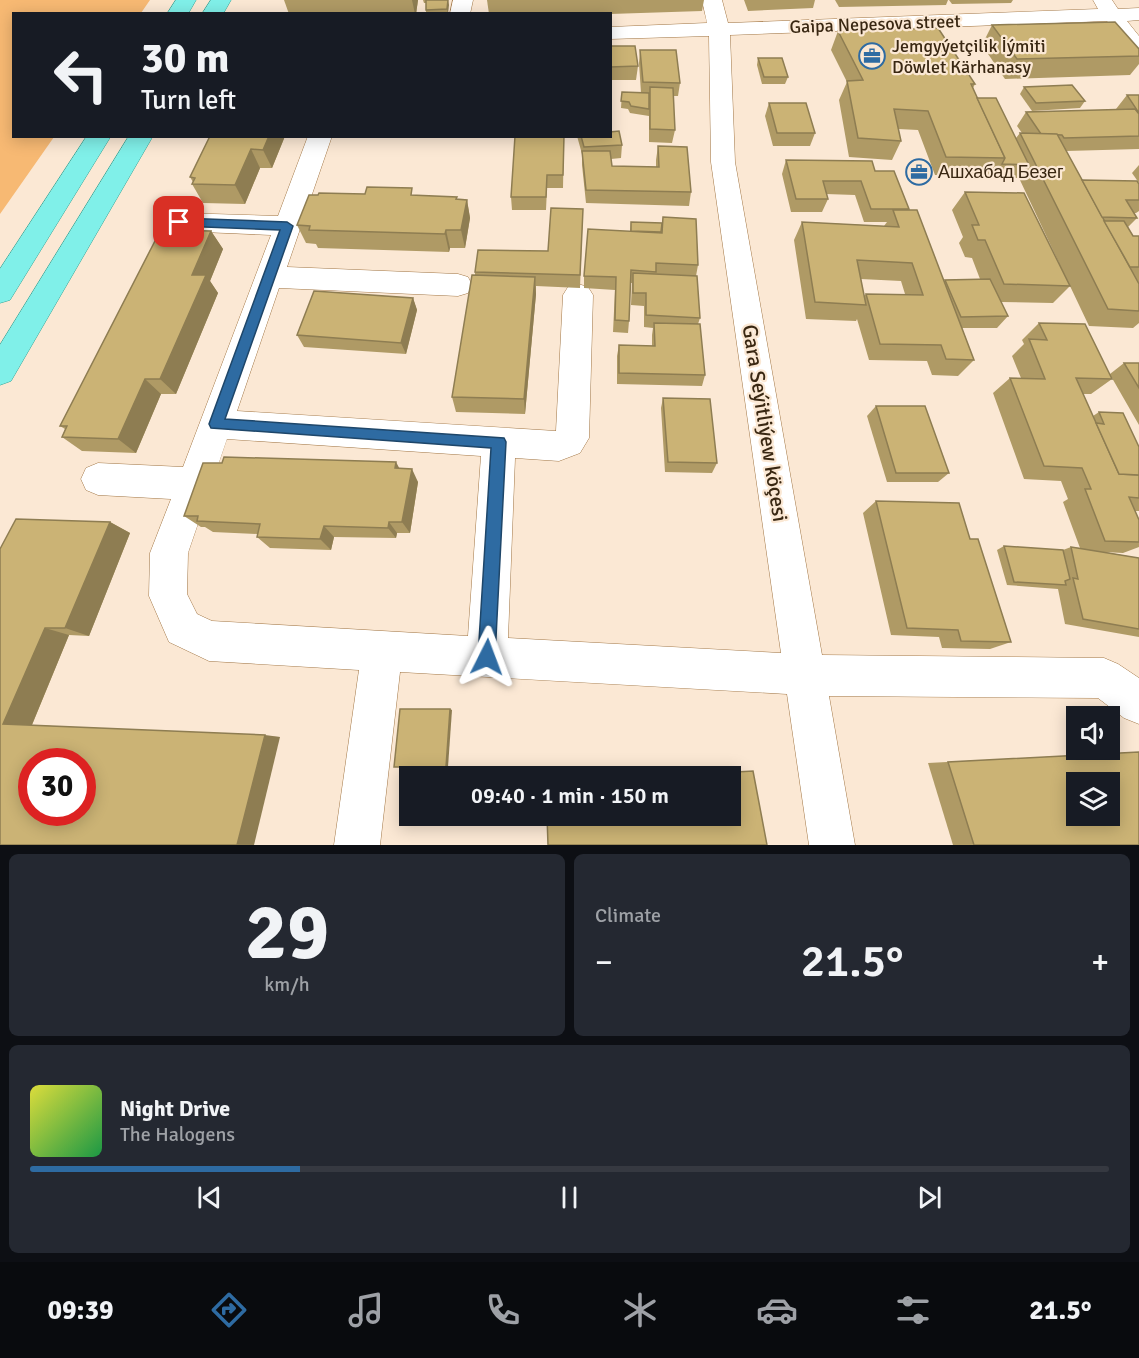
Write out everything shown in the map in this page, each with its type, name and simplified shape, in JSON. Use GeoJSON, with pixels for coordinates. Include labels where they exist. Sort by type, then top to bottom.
{"type":"FeatureCollection","features":[{"type":"Feature","properties":{"kind":"main road"},"geometry":{"type":"LineString","coordinates":[[0,292],[98,138]]}},
{"type":"Feature","properties":{"kind":"main road"},"geometry":{"type":"LineString","coordinates":[[0,372],[140,138]]}},
{"type":"Feature","properties":{"kind":"street","name":"Gaipa Nepesova street"},"geometry":{"type":"LineString","coordinates":[[612,33],[715,15],[1106,7],[1139,14]]}},
{"type":"Feature","properties":{"kind":"street"},"geometry":{"type":"LineString","coordinates":[[1106,7],[1139,50]]}},
{"type":"Feature","properties":{"kind":"street","name":"Gara Seýitliýew köçesi"},"geometry":{"type":"LineString","coordinates":[[715,15],[723,162],[832,845]]}},
{"type":"Feature","properties":{"kind":"street"},"geometry":{"type":"LineString","coordinates":[[319,138],[169,553],[168,596],[183,628],[209,641],[805,675],[1104,678],[1139,703]]}},
{"type":"Feature","properties":{"kind":"street"},"geometry":{"type":"LineString","coordinates":[[179,222],[287,226]]}},
{"type":"Feature","properties":{"kind":"street"},"geometry":{"type":"LineString","coordinates":[[269,277],[458,285]]}},
{"type":"Feature","properties":{"kind":"street"},"geometry":{"type":"LineString","coordinates":[[216,424],[559,446],[568,443],[572,438],[578,295]]}},
{"type":"Feature","properties":{"kind":"street"},"geometry":{"type":"LineString","coordinates":[[487,657],[499,442]]}},
{"type":"Feature","properties":{"kind":"street"},"geometry":{"type":"LineString","coordinates":[[98,479],[194,484]]}},
{"type":"Feature","properties":{"kind":"street"},"geometry":{"type":"LineString","coordinates":[[357,845],[382,651]]}},
{"type":"Feature","properties":{"kind":"shaded area"},"geometry":{"type":"Polygon","coordinates":[[[0,0],[150,0],[142,12],[12,12],[12,138],[53,138],[0,214],[0,0]]]}},
{"type":"Feature","properties":{"kind":"building"},"geometry":{"type":"Polygon","coordinates":[[[426,0],[448,0],[447,9],[426,10],[426,0]]]}},
{"type":"Feature","properties":{"kind":"building"},"geometry":{"type":"Polygon","coordinates":[[[1115,22],[1139,49],[1139,56],[1017,59],[992,25],[1115,22]]]}},
{"type":"Feature","properties":{"kind":"building"},"geometry":{"type":"Polygon","coordinates":[[[938,28],[975,84],[971,84],[1005,158],[946,157],[928,111],[894,109],[901,141],[858,138],[847,81],[863,80],[838,31],[938,28]]]}},
{"type":"Feature","properties":{"kind":"building"},"geometry":{"type":"Polygon","coordinates":[[[612,46],[635,46],[638,66],[612,67],[612,46]]]}},
{"type":"Feature","properties":{"kind":"building"},"geometry":{"type":"Polygon","coordinates":[[[640,50],[676,50],[680,83],[643,82],[640,50]]]}},
{"type":"Feature","properties":{"kind":"building"},"geometry":{"type":"Polygon","coordinates":[[[758,58],[782,58],[788,77],[764,77],[758,58]]]}},
{"type":"Feature","properties":{"kind":"building"},"geometry":{"type":"Polygon","coordinates":[[[1072,85],[1085,101],[1036,103],[1024,87],[1072,85]]]}},
{"type":"Feature","properties":{"kind":"building"},"geometry":{"type":"Polygon","coordinates":[[[650,87],[673,88],[675,130],[650,129],[650,87]]]}},
{"type":"Feature","properties":{"kind":"building"},"geometry":{"type":"Polygon","coordinates":[[[622,92],[649,93],[649,109],[631,106],[629,102],[621,101],[622,92]]]}},
{"type":"Feature","properties":{"kind":"building"},"geometry":{"type":"Polygon","coordinates":[[[1127,95],[1139,95],[1139,113],[1127,95]]]}},
{"type":"Feature","properties":{"kind":"building"},"geometry":{"type":"Polygon","coordinates":[[[977,98],[996,98],[1029,165],[1002,164],[1005,158],[977,98]]]}},
{"type":"Feature","properties":{"kind":"building"},"geometry":{"type":"Polygon","coordinates":[[[769,103],[806,103],[815,133],[777,133],[769,103]]]}},
{"type":"Feature","properties":{"kind":"building"},"geometry":{"type":"Polygon","coordinates":[[[1135,109],[1139,114],[1139,136],[1064,138],[1062,135],[1041,134],[1026,112],[1135,109]]]}},
{"type":"Feature","properties":{"kind":"building"},"geometry":{"type":"Polygon","coordinates":[[[619,131],[622,145],[584,147],[582,138],[612,138],[612,132],[619,131]]]}},
{"type":"Feature","properties":{"kind":"building"},"geometry":{"type":"Polygon","coordinates":[[[1020,133],[1057,134],[1139,284],[1139,311],[1108,309],[1020,133]]]}},
{"type":"Feature","properties":{"kind":"building"},"geometry":{"type":"Polygon","coordinates":[[[209,138],[268,138],[263,150],[251,149],[235,185],[192,184],[195,178],[190,177],[209,138]]]}},
{"type":"Feature","properties":{"kind":"building"},"geometry":{"type":"Polygon","coordinates":[[[515,138],[564,138],[563,175],[547,175],[546,197],[511,197],[515,138]]]}},
{"type":"Feature","properties":{"kind":"building"},"geometry":{"type":"Polygon","coordinates":[[[658,146],[687,147],[691,192],[586,190],[582,151],[610,151],[612,166],[659,167],[658,146]]]}},
{"type":"Feature","properties":{"kind":"building"},"geometry":{"type":"Polygon","coordinates":[[[786,160],[872,161],[875,171],[894,171],[909,209],[871,209],[861,181],[823,181],[828,199],[796,199],[786,160]]]}},
{"type":"Feature","properties":{"kind":"building"},"geometry":{"type":"Polygon","coordinates":[[[1082,180],[1137,181],[1139,200],[1126,200],[1137,218],[1102,217],[1082,180]]]}},
{"type":"Feature","properties":{"kind":"building"},"geometry":{"type":"Polygon","coordinates":[[[367,187],[412,188],[411,195],[457,197],[456,199],[467,200],[461,230],[446,230],[445,234],[309,230],[310,226],[297,225],[309,195],[319,193],[365,194],[367,187]]]}},
{"type":"Feature","properties":{"kind":"building"},"geometry":{"type":"Polygon","coordinates":[[[965,192],[1024,193],[1070,286],[1004,284],[985,240],[978,240],[972,225],[979,225],[965,192]]]}},
{"type":"Feature","properties":{"kind":"building"},"geometry":{"type":"Polygon","coordinates":[[[551,208],[583,209],[580,275],[475,272],[478,250],[548,251],[551,208]]]}},
{"type":"Feature","properties":{"kind":"building"},"geometry":{"type":"Polygon","coordinates":[[[893,210],[917,210],[974,360],[946,359],[941,345],[880,344],[866,294],[923,295],[912,263],[857,260],[866,305],[815,302],[802,222],[899,227],[893,210]]]}},
{"type":"Feature","properties":{"kind":"building"},"geometry":{"type":"Polygon","coordinates":[[[663,217],[696,219],[698,265],[656,263],[656,272],[631,270],[629,321],[615,320],[616,277],[584,276],[588,229],[662,233],[663,217]]]}},
{"type":"Feature","properties":{"kind":"building"},"geometry":{"type":"Polygon","coordinates":[[[1104,221],[1124,221],[1133,236],[1139,236],[1139,267],[1130,267],[1104,221]]]}},
{"type":"Feature","properties":{"kind":"building"},"geometry":{"type":"Polygon","coordinates":[[[631,222],[662,223],[661,232],[631,231],[631,222]]]}},
{"type":"Feature","properties":{"kind":"building"},"geometry":{"type":"Polygon","coordinates":[[[166,230],[211,231],[192,275],[206,275],[160,379],[145,379],[118,439],[62,437],[67,426],[60,426],[156,239],[162,239],[166,230]]]}},
{"type":"Feature","properties":{"kind":"building"},"geometry":{"type":"Polygon","coordinates":[[[633,273],[697,276],[700,318],[646,315],[646,293],[633,293],[633,273]]]}},
{"type":"Feature","properties":{"kind":"building"},"geometry":{"type":"Polygon","coordinates":[[[472,275],[535,277],[524,399],[452,397],[472,275]]]}},
{"type":"Feature","properties":{"kind":"building"},"geometry":{"type":"Polygon","coordinates":[[[990,279],[1008,316],[961,317],[945,280],[990,279]]]}},
{"type":"Feature","properties":{"kind":"building"},"geometry":{"type":"Polygon","coordinates":[[[314,291],[413,298],[401,343],[297,335],[314,291]]]}},
{"type":"Feature","properties":{"kind":"building"},"geometry":{"type":"Polygon","coordinates":[[[654,323],[700,324],[705,375],[619,373],[619,345],[655,346],[654,323]]]}},
{"type":"Feature","properties":{"kind":"building"},"geometry":{"type":"Polygon","coordinates":[[[1039,323],[1085,324],[1112,379],[1076,378],[1119,474],[1139,475],[1139,498],[1129,497],[1139,520],[1139,542],[1105,541],[1085,489],[1091,489],[1082,468],[1044,466],[1010,378],[1045,379],[1029,339],[1047,340],[1039,323]]]}},
{"type":"Feature","properties":{"kind":"building"},"geometry":{"type":"Polygon","coordinates":[[[1124,363],[1139,363],[1139,388],[1124,363]]]}},
{"type":"Feature","properties":{"kind":"building"},"geometry":{"type":"Polygon","coordinates":[[[663,398],[710,399],[717,463],[668,462],[663,398]]]}},
{"type":"Feature","properties":{"kind":"building"},"geometry":{"type":"Polygon","coordinates":[[[876,406],[925,406],[949,473],[896,473],[876,406]]]}},
{"type":"Feature","properties":{"kind":"building"},"geometry":{"type":"Polygon","coordinates":[[[1099,412],[1123,413],[1139,447],[1139,475],[1119,474],[1096,423],[1104,424],[1099,412]]]}},
{"type":"Feature","properties":{"kind":"building"},"geometry":{"type":"Polygon","coordinates":[[[224,457],[396,462],[395,468],[412,469],[402,522],[389,522],[388,528],[324,526],[320,539],[257,537],[260,524],[197,521],[198,516],[184,516],[203,463],[222,463],[224,457]]]}},
{"type":"Feature","properties":{"kind":"building"},"geometry":{"type":"Polygon","coordinates":[[[876,501],[959,503],[970,539],[978,539],[1011,642],[961,641],[958,630],[907,628],[876,501]]]}},
{"type":"Feature","properties":{"kind":"building"},"geometry":{"type":"Polygon","coordinates":[[[16,519],[110,522],[65,628],[45,628],[3,724],[265,735],[237,845],[0,845],[0,549],[16,519]]]}},
{"type":"Feature","properties":{"kind":"building"},"geometry":{"type":"Polygon","coordinates":[[[1004,546],[1063,550],[1070,579],[1065,581],[1066,585],[1014,582],[1004,546]]]}},
{"type":"Feature","properties":{"kind":"building"},"geometry":{"type":"Polygon","coordinates":[[[1071,547],[1139,558],[1139,629],[1083,619],[1073,578],[1078,579],[1071,547]]]}},
{"type":"Feature","properties":{"kind":"building"},"geometry":{"type":"Polygon","coordinates":[[[400,709],[450,709],[446,766],[394,767],[400,709]]]}},
{"type":"Feature","properties":{"kind":"building"},"geometry":{"type":"Polygon","coordinates":[[[1139,752],[1139,845],[974,845],[948,762],[1066,756],[1066,760],[1120,760],[1120,753],[1139,752]]]}},
{"type":"Feature","properties":{"kind":"building"},"geometry":{"type":"Polygon","coordinates":[[[753,771],[767,845],[548,845],[547,826],[741,826],[741,772],[753,771]]]}},
{"type":"Feature","properties":{"kind":"place","name":"Jemgyýetçilik İýmiti Döwlet Kärhanasy"},"geometry":{"type":"Point","coordinates":[872,56]}},
{"type":"Feature","properties":{"kind":"place","name":"Ашхабад Безег"},"geometry":{"type":"Point","coordinates":[919,172]}},
{"type":"Feature","properties":{"kind":"route"},"geometry":{"type":"LineString","coordinates":[[179,222],[287,226],[216,424],[499,442],[487,657]]}}]}
